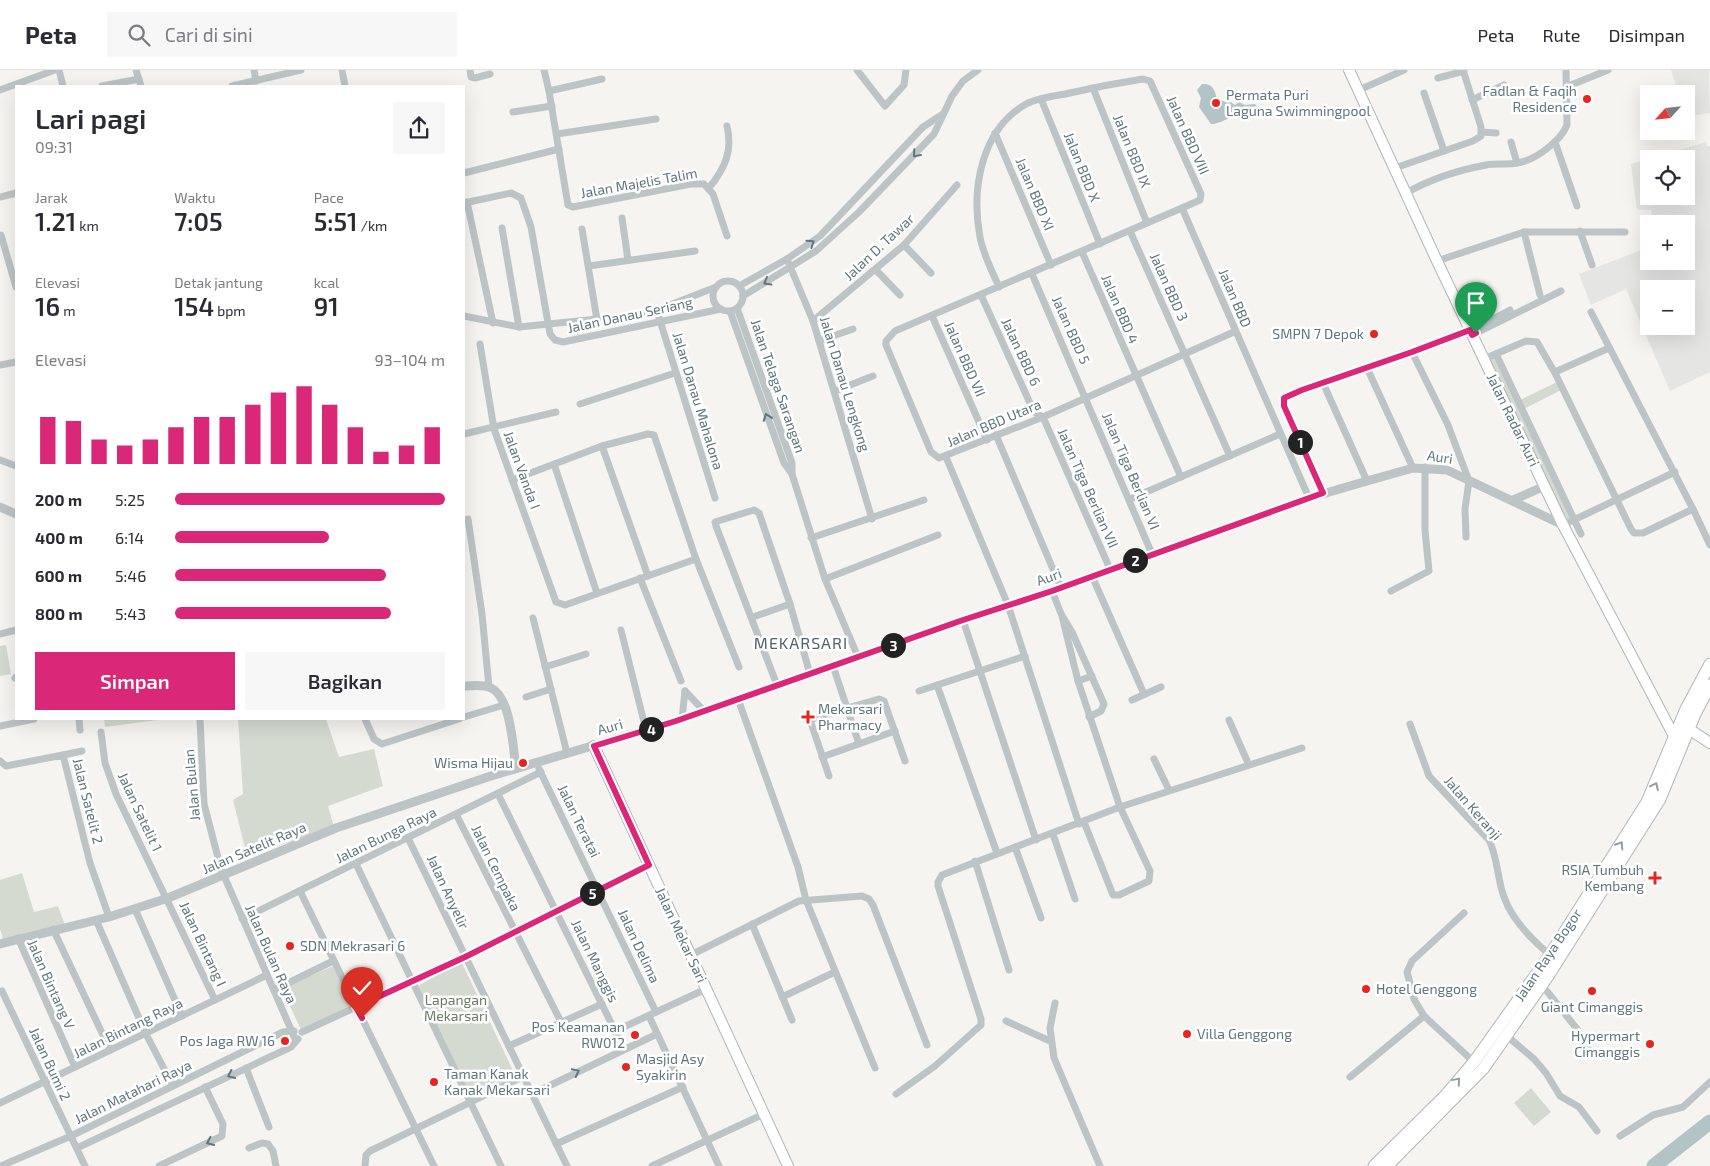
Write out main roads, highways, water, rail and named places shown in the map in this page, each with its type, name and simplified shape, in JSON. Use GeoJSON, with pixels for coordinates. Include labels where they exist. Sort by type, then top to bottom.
{"type":"FeatureCollection","features":[{"type":"Feature","properties":{"kind":"highway","name":"Jalan Raya Bogor"},"geometry":{"type":"LineString","coordinates":[[1374,1166],[1507,1036],[1542,985],[1614,865],[1647,802],[1686,709],[1710,664]]}},
{"type":"Feature","properties":{"kind":"highway","name":"Jalan Raya Bogor"},"geometry":{"type":"LineString","coordinates":[[1387,1166],[1478,1065],[1550,955],[1660,799],[1689,729],[1710,685]]}},
{"type":"Feature","properties":{"kind":"main road","name":"Jalan Radar Auri"},"geometry":{"type":"LineString","coordinates":[[1349,70],[1360,90],[1437,261],[1563,525],[1675,738]]}},
{"type":"Feature","properties":{"kind":"main road"},"geometry":{"type":"LineString","coordinates":[[1689,729],[1710,743]]}},
{"type":"Feature","properties":{"kind":"main road","name":"Jalan Mekar Sari"},"geometry":{"type":"LineString","coordinates":[[594,746],[788,1166]]}},
{"type":"Feature","properties":{"kind":"waterway"},"geometry":{"type":"LineString","coordinates":[[1654,1166],[1710,1122]]}},
{"type":"Feature","properties":{"kind":"place","name":"Fadlan & Faqih Residence"},"geometry":{"type":"Point","coordinates":[1587,99]}},
{"type":"Feature","properties":{"kind":"place","name":"Permata Puri Laguna Swimmingpool"},"geometry":{"type":"Point","coordinates":[1216,103]}},
{"type":"Feature","properties":{"kind":"place","name":"SMPN 7 Depok"},"geometry":{"type":"Point","coordinates":[1374,334]}},
{"type":"Feature","properties":{"kind":"place","name":"Mekarsari Pharmacy"},"geometry":{"type":"Point","coordinates":[808,717]}},
{"type":"Feature","properties":{"kind":"place","name":"Wisma Hijau"},"geometry":{"type":"Point","coordinates":[523,763]}},
{"type":"Feature","properties":{"kind":"place","name":"RSIA Tumbuh Kembang"},"geometry":{"type":"Point","coordinates":[1655,878]}},
{"type":"Feature","properties":{"kind":"place","name":"SDN Mekrasari 6"},"geometry":{"type":"Point","coordinates":[290,946]}},
{"type":"Feature","properties":{"kind":"place","name":"Hotel Genggong"},"geometry":{"type":"Point","coordinates":[1366,989]}},
{"type":"Feature","properties":{"kind":"place","name":"Giant Cimanggis"},"geometry":{"type":"Point","coordinates":[1592,991]}},
{"type":"Feature","properties":{"kind":"place","name":"Villa Genggong"},"geometry":{"type":"Point","coordinates":[1187,1034]}},
{"type":"Feature","properties":{"kind":"place","name":"Pos Keamanan RW012"},"geometry":{"type":"Point","coordinates":[635,1035]}},
{"type":"Feature","properties":{"kind":"place","name":"Pos Jaga RW 16"},"geometry":{"type":"Point","coordinates":[285,1041]}},
{"type":"Feature","properties":{"kind":"place","name":"Hypermart Cimanggis"},"geometry":{"type":"Point","coordinates":[1650,1044]}},
{"type":"Feature","properties":{"kind":"place","name":"Masjid Asy Syakirin"},"geometry":{"type":"Point","coordinates":[626,1067]}},
{"type":"Feature","properties":{"kind":"place","name":"Taman Kanak Kanak Mekarsari"},"geometry":{"type":"Point","coordinates":[434,1082]}},
{"type":"Feature","properties":{"kind":"district","name":"MEKARSARI"},"geometry":{"type":"Point","coordinates":[801,643]}},
{"type":"Feature","properties":{"kind":"park label","name":"Lapangan Mekarsari"},"geometry":{"type":"Point","coordinates":[456,1008]}}]}
